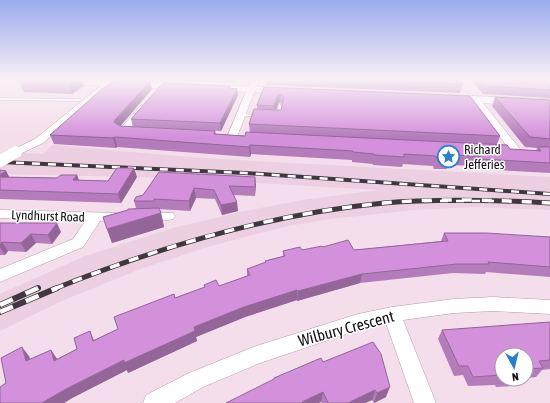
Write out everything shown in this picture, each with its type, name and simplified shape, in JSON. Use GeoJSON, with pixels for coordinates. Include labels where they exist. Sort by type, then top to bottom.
{"type":"FeatureCollection","features":[{"type":"Feature","properties":{"kind":"main road"},"geometry":{"type":"LineString","coordinates":[[453,99],[550,104]]}},
{"type":"Feature","properties":{"kind":"street"},"geometry":{"type":"LineString","coordinates":[[0,161],[39,141],[90,99]]}},
{"type":"Feature","properties":{"kind":"street"},"geometry":{"type":"LineString","coordinates":[[146,132],[123,131],[151,99]]}},
{"type":"Feature","properties":{"kind":"street"},"geometry":{"type":"LineString","coordinates":[[232,137],[248,99]]}},
{"type":"Feature","properties":{"kind":"street"},"geometry":{"type":"LineString","coordinates":[[476,100],[516,151]]}},
{"type":"Feature","properties":{"kind":"street"},"geometry":{"type":"LineString","coordinates":[[500,150],[529,152]]}},
{"type":"Feature","properties":{"kind":"street","name":"Lyndhurst Road"},"geometry":{"type":"LineString","coordinates":[[0,214],[96,217],[168,216]]}},
{"type":"Feature","properties":{"kind":"street"},"geometry":{"type":"LineString","coordinates":[[0,276],[78,243],[96,217]]}},
{"type":"Feature","properties":{"kind":"street","name":"Wilbury Crescent"},"geometry":{"type":"LineString","coordinates":[[154,403],[196,380],[256,356],[358,322],[392,314],[454,306],[493,304],[550,307]]}},
{"type":"Feature","properties":{"kind":"street"},"geometry":{"type":"LineString","coordinates":[[392,314],[425,403]]}},
{"type":"Feature","properties":{"kind":"lane"},"geometry":{"type":"LineString","coordinates":[[0,99],[80,100]]}},
{"type":"Feature","properties":{"kind":"lane"},"geometry":{"type":"LineString","coordinates":[[270,117],[277,117],[280,105]]}},
{"type":"Feature","properties":{"kind":"lane"},"geometry":{"type":"LineString","coordinates":[[241,115],[262,116]]}},
{"type":"Feature","properties":{"kind":"shaded area"},"geometry":{"type":"Polygon","coordinates":[[[52,145],[200,158],[550,177],[550,210],[474,207],[413,210],[330,219],[288,226],[207,247],[143,268],[64,300],[0,331],[0,294],[85,256],[173,228],[240,212],[303,200],[378,190],[174,178],[0,174],[0,167],[24,153],[43,154],[52,145]]]}},
{"type":"Feature","properties":{"kind":"building"},"geometry":{"type":"Polygon","coordinates":[[[91,99],[134,99],[114,121],[115,123],[120,126],[215,131],[214,134],[245,136],[246,132],[507,145],[510,149],[541,151],[538,147],[550,147],[550,163],[481,159],[480,156],[448,155],[451,159],[437,159],[436,156],[404,154],[404,157],[375,155],[353,151],[250,145],[249,147],[115,137],[50,135],[91,99]]]}},
{"type":"Feature","properties":{"kind":"building"},"geometry":{"type":"Polygon","coordinates":[[[149,99],[232,99],[220,123],[131,119],[149,99]]]}},
{"type":"Feature","properties":{"kind":"building"},"geometry":{"type":"Polygon","coordinates":[[[259,99],[277,99],[274,106],[257,105],[259,99]]]}},
{"type":"Feature","properties":{"kind":"building"},"geometry":{"type":"Polygon","coordinates":[[[284,99],[472,99],[500,136],[249,124],[254,109],[281,110],[284,99]]]}},
{"type":"Feature","properties":{"kind":"building"},"geometry":{"type":"Polygon","coordinates":[[[497,99],[550,100],[550,139],[530,137],[497,99]]]}},
{"type":"Feature","properties":{"kind":"building"},"geometry":{"type":"Polygon","coordinates":[[[117,168],[134,168],[118,194],[0,190],[0,177],[57,178],[61,175],[77,175],[73,180],[108,181],[117,168]]]}},
{"type":"Feature","properties":{"kind":"building"},"geometry":{"type":"Polygon","coordinates":[[[0,170],[6,171],[0,175],[0,170]]]}},
{"type":"Feature","properties":{"kind":"building"},"geometry":{"type":"Polygon","coordinates":[[[159,172],[255,177],[255,187],[229,186],[237,202],[221,205],[214,190],[194,188],[189,201],[154,199],[154,201],[134,201],[136,197],[143,195],[159,172]]]}},
{"type":"Feature","properties":{"kind":"building"},"geometry":{"type":"Polygon","coordinates":[[[159,208],[161,213],[107,229],[103,217],[128,209],[159,208]]]}},
{"type":"Feature","properties":{"kind":"building"},"geometry":{"type":"Polygon","coordinates":[[[0,223],[57,223],[48,235],[31,234],[21,243],[2,242],[0,245],[0,223]]]}},
{"type":"Feature","properties":{"kind":"building"},"geometry":{"type":"Polygon","coordinates":[[[444,233],[486,233],[550,237],[550,267],[488,262],[489,264],[457,264],[362,274],[298,291],[297,290],[244,307],[194,327],[195,331],[124,363],[124,360],[66,389],[42,403],[0,403],[0,387],[6,383],[1,358],[22,347],[26,361],[51,350],[54,361],[77,349],[74,338],[90,331],[93,341],[118,329],[114,317],[174,294],[175,298],[205,287],[204,285],[216,280],[219,286],[250,275],[247,269],[266,262],[265,261],[285,256],[283,251],[300,247],[302,250],[323,247],[348,240],[354,250],[448,241],[444,233]]]}},
{"type":"Feature","properties":{"kind":"building"},"geometry":{"type":"Polygon","coordinates":[[[550,322],[550,360],[539,361],[543,368],[534,369],[534,347],[494,347],[494,376],[473,377],[468,366],[459,366],[442,330],[550,322]]]}},
{"type":"Feature","properties":{"kind":"building"},"geometry":{"type":"Polygon","coordinates":[[[373,342],[381,354],[390,387],[377,393],[375,390],[348,403],[328,403],[323,392],[302,402],[303,403],[226,403],[274,378],[321,358],[323,362],[373,342]]]}},
{"type":"Feature","properties":{"kind":"railway"},"geometry":{"type":"LineString","coordinates":[[0,162],[245,173],[550,194]]}},
{"type":"Feature","properties":{"kind":"railway"},"geometry":{"type":"LineString","coordinates":[[54,289],[94,273],[175,246],[216,234],[299,215],[341,208],[425,200],[550,203]]}},
{"type":"Feature","properties":{"kind":"railway"},"geometry":{"type":"LineString","coordinates":[[424,201],[494,201]]}},
{"type":"Feature","properties":{"kind":"railway"},"geometry":{"type":"LineString","coordinates":[[0,305],[38,288],[36,289]]}},
{"type":"Feature","properties":{"kind":"railway"},"geometry":{"type":"LineString","coordinates":[[0,312],[57,288]]}},
{"type":"Feature","properties":{"kind":"place","name":"Richard Jefferies"},"geometry":{"type":"Point","coordinates":[449,156]}}]}
